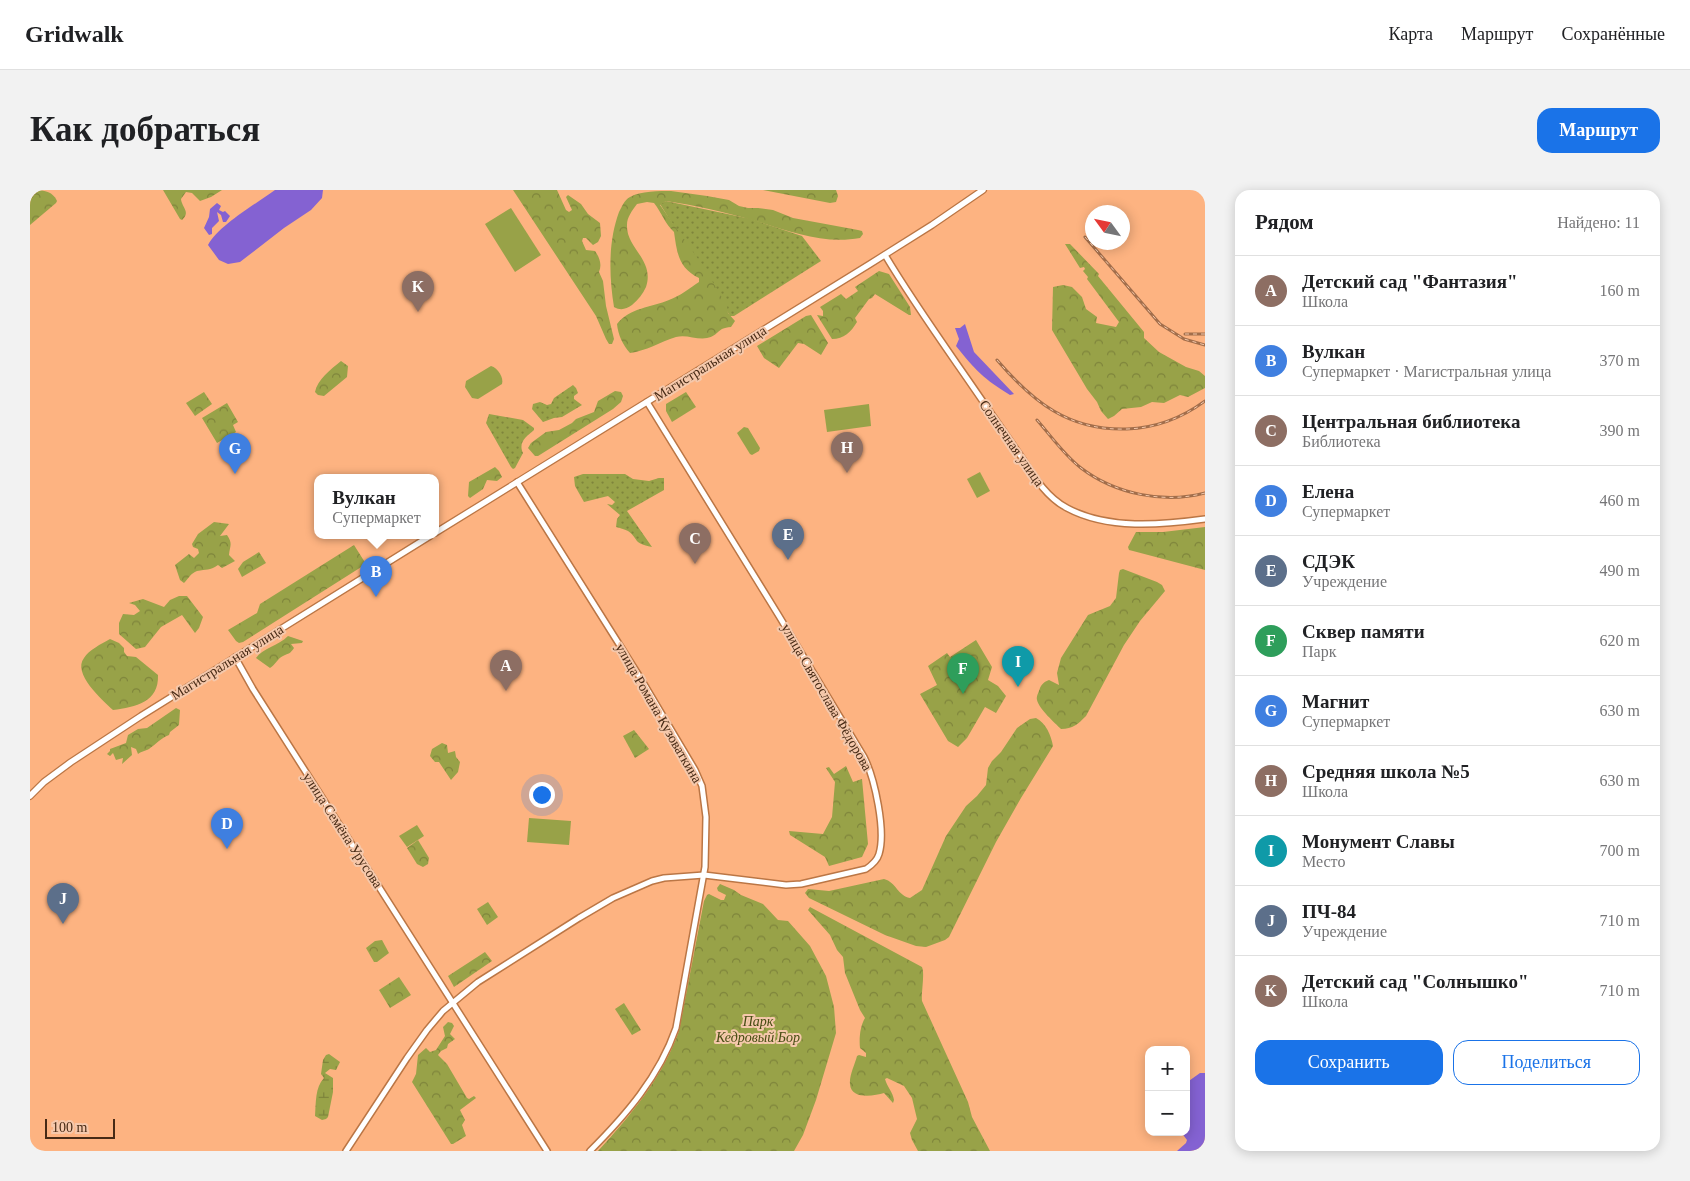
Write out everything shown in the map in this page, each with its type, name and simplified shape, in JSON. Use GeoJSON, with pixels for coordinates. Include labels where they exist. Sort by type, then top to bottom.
{"type":"FeatureCollection","features":[{"type":"Feature","properties":{"kind":"main road","name":"Магистральная улица"},"geometry":{"type":"LineString","coordinates":[[439,531],[932,226],[983,190]]}},
{"type":"Feature","properties":{"kind":"main road","name":"Магистральная улица"},"geometry":{"type":"LineString","coordinates":[[30,796],[44,782],[71,762],[425,539]]}},
{"type":"Feature","properties":{"kind":"street","name":"Солнечная улица"},"geometry":{"type":"LineString","coordinates":[[885,255],[1037,480],[1061,505],[1077,513],[1116,522],[1156,524],[1205,520]]}},
{"type":"Feature","properties":{"kind":"street","name":"улица Святослава Фёдорова"},"geometry":{"type":"LineString","coordinates":[[346,1151],[427,1030],[452,1002],[508,962],[613,898],[636,887],[664,878],[704,875],[784,885],[801,884],[866,869],[877,859],[880,853],[878,800],[872,775],[860,750],[647,402]]}},
{"type":"Feature","properties":{"kind":"street","name":"улица Романа Кузоваткина"},"geometry":{"type":"LineString","coordinates":[[517,482],[641,679],[698,776],[704,792],[706,808],[704,875],[679,1018],[672,1039],[657,1069],[637,1101],[590,1151]]}},
{"type":"Feature","properties":{"kind":"street","name":"улица Семёна Урусова"},"geometry":{"type":"LineString","coordinates":[[235,657],[452,1002]]}},
{"type":"Feature","properties":{"kind":"street"},"geometry":{"type":"LineString","coordinates":[[452,1002],[547,1151]]}},
{"type":"Feature","properties":{"kind":"green space"},"geometry":{"type":"Polygon","coordinates":[[[30,190],[49,193],[57,201],[30,225],[30,190]]]}},
{"type":"Feature","properties":{"kind":"green space"},"geometry":{"type":"Polygon","coordinates":[[[163,190],[222,190],[200,201],[192,193],[186,192],[181,199],[186,212],[182,220],[163,190]]]}},
{"type":"Feature","properties":{"kind":"green space"},"geometry":{"type":"Polygon","coordinates":[[[513,190],[557,190],[566,210],[569,212],[572,210],[566,197],[568,195],[581,204],[588,214],[600,223],[601,236],[598,242],[593,245],[586,238],[583,238],[582,241],[586,250],[595,251],[599,259],[599,272],[603,281],[606,306],[614,339],[612,344],[609,344],[596,316],[513,190]]]}},
{"type":"Feature","properties":{"kind":"green space"},"geometry":{"type":"Polygon","coordinates":[[[763,190],[836,190],[838,196],[836,202],[830,203],[763,190]]]}},
{"type":"Feature","properties":{"kind":"green space"},"geometry":{"type":"Polygon","coordinates":[[[671,191],[729,200],[739,206],[773,210],[793,218],[862,231],[863,234],[860,238],[846,240],[818,238],[720,212],[666,201],[660,205],[703,266],[727,306],[728,313],[735,321],[731,327],[723,329],[711,337],[676,337],[630,353],[618,332],[617,324],[628,314],[673,298],[699,282],[699,278],[687,269],[680,259],[674,232],[668,226],[654,203],[637,204],[629,217],[627,225],[631,241],[647,269],[646,287],[640,297],[630,306],[621,309],[614,307],[610,259],[615,223],[619,212],[626,200],[634,195],[671,191]]]}},
{"type":"Feature","properties":{"kind":"green space"},"geometry":{"type":"Polygon","coordinates":[[[666,201],[751,219],[802,236],[821,261],[734,316],[730,316],[660,204],[666,201]]]}},
{"type":"Feature","properties":{"kind":"green space"},"geometry":{"type":"Polygon","coordinates":[[[511,208],[541,255],[515,272],[485,224],[511,208]]]}},
{"type":"Feature","properties":{"kind":"green space"},"geometry":{"type":"Polygon","coordinates":[[[1065,244],[1070,244],[1099,274],[1098,276],[1144,332],[1144,338],[1159,352],[1186,367],[1199,371],[1205,376],[1205,388],[1188,397],[1180,395],[1164,403],[1152,402],[1141,407],[1122,409],[1108,419],[1087,389],[1052,330],[1053,287],[1063,285],[1072,287],[1082,297],[1086,309],[1097,317],[1096,323],[1116,327],[1119,322],[1087,279],[1088,277],[1083,271],[1084,267],[1080,268],[1065,244]]]}},
{"type":"Feature","properties":{"kind":"green space"},"geometry":{"type":"Polygon","coordinates":[[[879,271],[889,274],[910,307],[911,315],[875,294],[855,318],[857,322],[850,332],[840,338],[832,339],[817,315],[823,316],[823,311],[820,307],[841,294],[846,299],[858,291],[855,287],[879,271]]]}},
{"type":"Feature","properties":{"kind":"green space"},"geometry":{"type":"Polygon","coordinates":[[[811,315],[828,343],[821,355],[804,344],[798,343],[779,368],[764,358],[757,346],[806,316],[811,315]]]}},
{"type":"Feature","properties":{"kind":"green space"},"geometry":{"type":"Polygon","coordinates":[[[341,361],[348,366],[347,377],[324,396],[318,395],[315,392],[318,383],[341,361]]]}},
{"type":"Feature","properties":{"kind":"green space"},"geometry":{"type":"Polygon","coordinates":[[[491,366],[500,374],[502,384],[478,399],[472,398],[465,387],[466,381],[491,366]]]}},
{"type":"Feature","properties":{"kind":"green space"},"geometry":{"type":"Polygon","coordinates":[[[573,385],[578,393],[574,396],[574,399],[582,405],[562,417],[543,422],[532,409],[533,404],[540,402],[547,405],[551,404],[554,398],[573,385]]]}},
{"type":"Feature","properties":{"kind":"green space"},"geometry":{"type":"Polygon","coordinates":[[[615,391],[621,392],[623,396],[621,402],[613,409],[538,456],[535,456],[528,448],[531,443],[546,432],[559,430],[576,419],[594,412],[598,401],[615,391]]]}},
{"type":"Feature","properties":{"kind":"green space"},"geometry":{"type":"Polygon","coordinates":[[[204,392],[212,404],[195,416],[186,403],[204,392]]]}},
{"type":"Feature","properties":{"kind":"green space"},"geometry":{"type":"Polygon","coordinates":[[[686,392],[696,407],[672,422],[666,411],[666,404],[686,392]]]}},
{"type":"Feature","properties":{"kind":"green space"},"geometry":{"type":"Polygon","coordinates":[[[227,403],[238,422],[233,425],[236,432],[217,443],[202,418],[227,403]]]}},
{"type":"Feature","properties":{"kind":"green space"},"geometry":{"type":"Polygon","coordinates":[[[869,404],[871,426],[827,432],[824,410],[869,404]]]}},
{"type":"Feature","properties":{"kind":"green space"},"geometry":{"type":"Polygon","coordinates":[[[489,414],[523,420],[534,428],[522,443],[523,453],[513,469],[486,423],[489,414]]]}},
{"type":"Feature","properties":{"kind":"green space"},"geometry":{"type":"Polygon","coordinates":[[[744,427],[748,428],[760,448],[759,451],[752,455],[737,433],[744,427]]]}},
{"type":"Feature","properties":{"kind":"green space"},"geometry":{"type":"Polygon","coordinates":[[[495,467],[502,477],[497,481],[487,480],[483,489],[470,498],[468,496],[469,482],[495,467]]]}},
{"type":"Feature","properties":{"kind":"green space"},"geometry":{"type":"Polygon","coordinates":[[[980,472],[990,491],[977,498],[967,479],[980,472]]]}},
{"type":"Feature","properties":{"kind":"green space"},"geometry":{"type":"Polygon","coordinates":[[[583,474],[625,474],[633,479],[649,481],[664,478],[664,490],[627,511],[652,547],[637,541],[628,531],[616,527],[617,519],[620,515],[607,504],[612,505],[615,502],[608,496],[584,502],[575,486],[574,477],[583,474]]]}},
{"type":"Feature","properties":{"kind":"green space"},"geometry":{"type":"Polygon","coordinates":[[[214,522],[229,524],[220,536],[227,535],[229,538],[231,545],[229,555],[235,561],[222,568],[218,565],[210,569],[197,571],[184,583],[180,580],[175,565],[189,554],[194,558],[199,553],[198,549],[193,547],[192,544],[198,534],[214,522]]]}},
{"type":"Feature","properties":{"kind":"green space"},"geometry":{"type":"Polygon","coordinates":[[[1205,527],[1205,570],[1129,550],[1128,547],[1136,532],[1163,532],[1205,527]]]}},
{"type":"Feature","properties":{"kind":"green space"},"geometry":{"type":"Polygon","coordinates":[[[354,545],[366,564],[243,642],[239,643],[236,641],[228,630],[257,613],[260,604],[354,545]]]}},
{"type":"Feature","properties":{"kind":"green space"},"geometry":{"type":"Polygon","coordinates":[[[259,552],[266,563],[242,577],[238,569],[243,562],[259,552]]]}},
{"type":"Feature","properties":{"kind":"green space"},"geometry":{"type":"Polygon","coordinates":[[[1123,569],[1157,582],[1162,585],[1165,591],[1140,621],[1124,645],[1086,716],[1075,726],[1061,729],[1038,704],[1037,697],[1040,688],[1043,683],[1049,680],[1059,685],[1057,673],[1061,658],[1088,615],[1110,606],[1116,598],[1119,573],[1123,569]]]}},
{"type":"Feature","properties":{"kind":"green space"},"geometry":{"type":"Polygon","coordinates":[[[179,596],[187,596],[203,617],[195,633],[182,615],[161,627],[145,647],[136,649],[119,634],[119,623],[123,614],[134,615],[140,611],[135,605],[129,603],[143,599],[164,607],[170,600],[179,596]]]}},
{"type":"Feature","properties":{"kind":"green space"},"geometry":{"type":"Polygon","coordinates":[[[288,636],[303,641],[302,643],[291,644],[294,648],[270,668],[256,658],[263,652],[288,636]]]}},
{"type":"Feature","properties":{"kind":"green space"},"geometry":{"type":"Polygon","coordinates":[[[110,639],[119,643],[124,648],[127,656],[136,657],[158,675],[155,691],[138,705],[113,710],[90,686],[82,671],[81,664],[86,655],[110,639]]]}},
{"type":"Feature","properties":{"kind":"green space"},"geometry":{"type":"Polygon","coordinates":[[[976,640],[992,667],[988,680],[998,686],[1006,696],[996,713],[985,707],[967,738],[958,747],[948,741],[920,694],[937,685],[928,666],[947,653],[950,657],[976,640]]]}},
{"type":"Feature","properties":{"kind":"green space"},"geometry":{"type":"Polygon","coordinates":[[[176,708],[180,710],[179,725],[169,735],[149,749],[138,754],[136,749],[131,747],[132,755],[122,764],[123,758],[116,760],[113,753],[110,756],[107,754],[110,749],[126,743],[128,735],[138,729],[147,728],[176,708]]]}},
{"type":"Feature","properties":{"kind":"green space"},"geometry":{"type":"Polygon","coordinates":[[[1036,718],[1043,723],[1053,746],[996,842],[949,937],[926,947],[916,946],[885,935],[809,898],[805,893],[808,889],[829,891],[884,879],[906,897],[910,898],[922,890],[946,836],[966,806],[986,785],[988,768],[992,761],[1001,752],[1017,728],[1030,719],[1036,718]]]}},
{"type":"Feature","properties":{"kind":"green space"},"geometry":{"type":"Polygon","coordinates":[[[634,730],[649,749],[635,758],[623,736],[634,730]]]}},
{"type":"Feature","properties":{"kind":"green space"},"geometry":{"type":"Polygon","coordinates":[[[442,743],[447,745],[448,753],[455,751],[456,757],[460,762],[458,772],[451,780],[439,762],[435,762],[430,756],[432,749],[442,743]]]}},
{"type":"Feature","properties":{"kind":"green space"},"geometry":{"type":"Polygon","coordinates":[[[846,766],[853,782],[862,779],[868,844],[862,857],[829,866],[825,857],[790,835],[789,831],[823,834],[832,817],[835,782],[826,768],[829,767],[834,774],[846,766]]]}},
{"type":"Feature","properties":{"kind":"green space"},"geometry":{"type":"Polygon","coordinates":[[[529,818],[571,821],[569,845],[527,842],[529,818]]]}},
{"type":"Feature","properties":{"kind":"green space"},"geometry":{"type":"Polygon","coordinates":[[[417,825],[424,836],[407,847],[399,836],[417,825]]]}},
{"type":"Feature","properties":{"kind":"green space"},"geometry":{"type":"Polygon","coordinates":[[[418,840],[429,858],[428,864],[423,867],[417,864],[407,848],[418,840]]]}},
{"type":"Feature","properties":{"kind":"green space","name":"Парк Кедровый Бор"},"geometry":{"type":"Polygon","coordinates":[[[720,884],[763,904],[778,920],[788,921],[810,946],[826,976],[834,1007],[836,1033],[816,1100],[803,1135],[794,1151],[598,1151],[622,1124],[655,1080],[672,1048],[679,1031],[704,901],[709,894],[724,900],[726,895],[718,891],[717,888],[720,884]]]}},
{"type":"Feature","properties":{"kind":"green space"},"geometry":{"type":"Polygon","coordinates":[[[488,902],[498,917],[487,925],[477,909],[488,902]]]}},
{"type":"Feature","properties":{"kind":"green space"},"geometry":{"type":"Polygon","coordinates":[[[810,907],[922,967],[922,1001],[968,1102],[972,1117],[990,1151],[918,1151],[910,1133],[917,1119],[912,1098],[904,1086],[887,1078],[885,1079],[894,1100],[893,1103],[884,1093],[864,1096],[854,1093],[851,1089],[850,1077],[857,1056],[866,1057],[866,1053],[860,1048],[861,1029],[865,1018],[845,973],[843,957],[837,950],[830,935],[808,910],[810,907]]]}},
{"type":"Feature","properties":{"kind":"green space"},"geometry":{"type":"Polygon","coordinates":[[[382,940],[389,953],[377,962],[374,962],[366,948],[375,941],[382,940]]]}},
{"type":"Feature","properties":{"kind":"green space"},"geometry":{"type":"Polygon","coordinates":[[[485,952],[492,961],[454,987],[448,976],[485,952]]]}},
{"type":"Feature","properties":{"kind":"green space"},"geometry":{"type":"Polygon","coordinates":[[[399,977],[411,995],[390,1008],[379,990],[399,977]]]}},
{"type":"Feature","properties":{"kind":"green space"},"geometry":{"type":"Polygon","coordinates":[[[624,1003],[641,1030],[632,1035],[615,1009],[624,1003]]]}},
{"type":"Feature","properties":{"kind":"green space"},"geometry":{"type":"Polygon","coordinates":[[[448,1022],[454,1026],[450,1034],[455,1039],[438,1055],[447,1064],[467,1098],[469,1099],[474,1096],[476,1098],[460,1110],[465,1120],[462,1125],[466,1136],[453,1144],[451,1144],[412,1082],[416,1074],[418,1055],[426,1048],[430,1052],[436,1050],[445,1036],[443,1027],[448,1022]]]}},
{"type":"Feature","properties":{"kind":"green space"},"geometry":{"type":"Polygon","coordinates":[[[329,1054],[340,1062],[336,1070],[330,1069],[325,1073],[333,1078],[333,1092],[328,1117],[322,1120],[315,1116],[317,1091],[324,1078],[321,1074],[323,1060],[329,1054]]]}},
{"type":"Feature","properties":{"kind":"shaded area"},"geometry":{"type":"Polygon","coordinates":[[[275,190],[323,190],[322,198],[311,210],[240,262],[228,264],[219,260],[208,245],[213,237],[229,222],[275,190]]]}},
{"type":"Feature","properties":{"kind":"shaded area"},"geometry":{"type":"Polygon","coordinates":[[[217,203],[221,206],[219,210],[225,211],[230,216],[226,222],[223,222],[221,215],[217,212],[219,221],[212,228],[212,234],[209,235],[204,228],[210,209],[217,203]]]}},
{"type":"Feature","properties":{"kind":"shaded area"},"geometry":{"type":"Polygon","coordinates":[[[965,324],[974,352],[1014,394],[1010,395],[986,379],[956,346],[959,339],[955,328],[960,328],[965,324]]]}},
{"type":"Feature","properties":{"kind":"shaded area"},"geometry":{"type":"Polygon","coordinates":[[[1200,1073],[1205,1073],[1205,1151],[1177,1151],[1186,1143],[1187,1140],[1184,1136],[1190,1136],[1190,1080],[1200,1073]]]}},
{"type":"Feature","properties":{"kind":"railway"},"geometry":{"type":"LineString","coordinates":[[1096,250],[1160,324],[1184,339],[1205,345]]}},
{"type":"Feature","properties":{"kind":"railway"},"geometry":{"type":"LineString","coordinates":[[1185,334],[1205,334]]}},
{"type":"Feature","properties":{"kind":"railway"},"geometry":{"type":"LineString","coordinates":[[997,360],[1024,389],[1039,401],[1054,411],[1087,425],[1127,429],[1148,427],[1178,417],[1205,401]]}},
{"type":"Feature","properties":{"kind":"railway"},"geometry":{"type":"LineString","coordinates":[[1037,420],[1075,463],[1094,477],[1109,484],[1124,490],[1157,497],[1189,496],[1205,493]]}},
{"type":"Feature","properties":{"kind":"place","name":"Детский сад \"Солнышко\""},"geometry":{"type":"Point","coordinates":[418,312]}},
{"type":"Feature","properties":{"kind":"place","name":"Средняя школа №5"},"geometry":{"type":"Point","coordinates":[847,473]}},
{"type":"Feature","properties":{"kind":"place","name":"Магнит"},"geometry":{"type":"Point","coordinates":[235,474]}},
{"type":"Feature","properties":{"kind":"place","name":"СДЭК"},"geometry":{"type":"Point","coordinates":[788,560]}},
{"type":"Feature","properties":{"kind":"place","name":"Центральная библиотека"},"geometry":{"type":"Point","coordinates":[695,564]}},
{"type":"Feature","properties":{"kind":"place","name":"Вулкан"},"geometry":{"type":"Point","coordinates":[376,597]}},
{"type":"Feature","properties":{"kind":"place","name":"Монумент Славы"},"geometry":{"type":"Point","coordinates":[1018,687]}},
{"type":"Feature","properties":{"kind":"place","name":"Детский сад \"Фантазия\""},"geometry":{"type":"Point","coordinates":[506,691]}},
{"type":"Feature","properties":{"kind":"place","name":"Сквер памяти"},"geometry":{"type":"Point","coordinates":[963,694]}},
{"type":"Feature","properties":{"kind":"place","name":"Елена"},"geometry":{"type":"Point","coordinates":[227,849]}},
{"type":"Feature","properties":{"kind":"place","name":"ПЧ-84"},"geometry":{"type":"Point","coordinates":[63,924]}}]}
